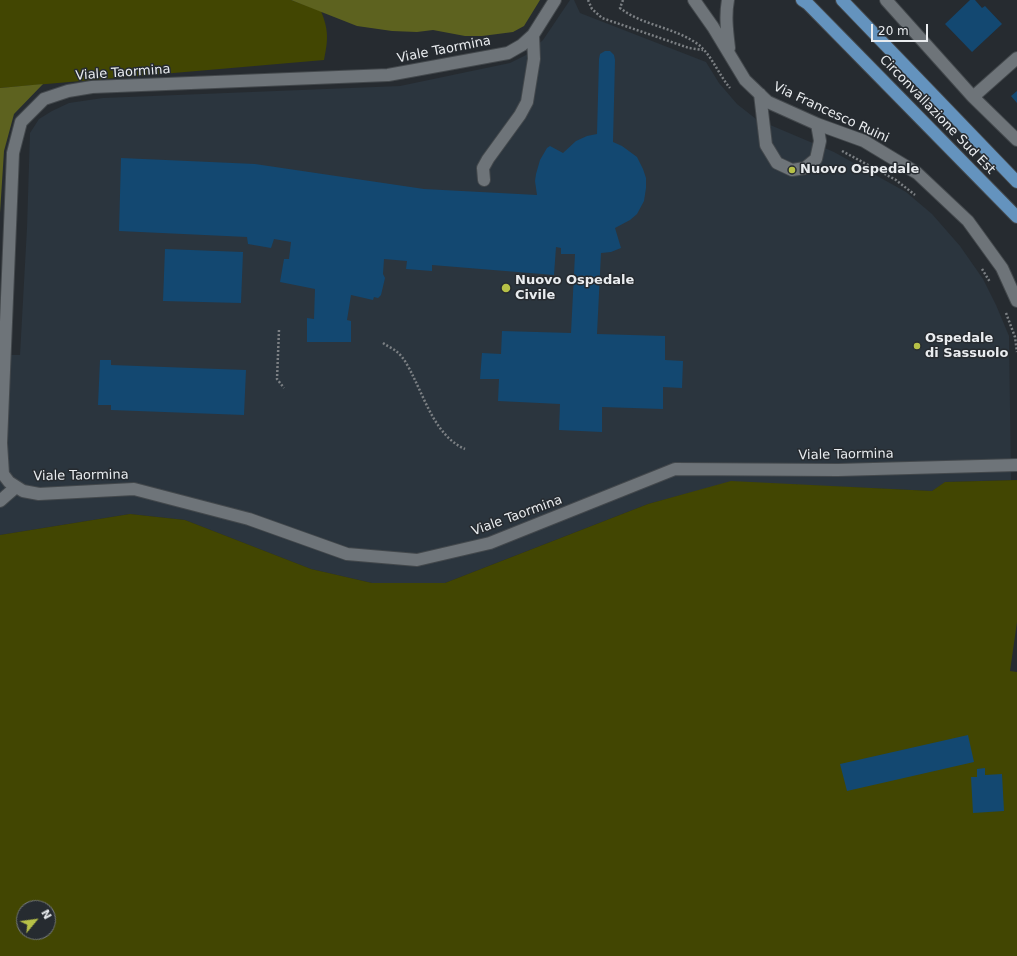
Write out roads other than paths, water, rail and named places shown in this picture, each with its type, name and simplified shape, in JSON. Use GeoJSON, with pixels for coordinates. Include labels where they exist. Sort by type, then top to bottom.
{"type":"FeatureCollection","features":[{"type":"Feature","properties":{"kind":"main road","name":"Circonvallazione Sud Est"},"geometry":{"type":"LineString","coordinates":[[802,0],[808,4],[1017,218]]}},
{"type":"Feature","properties":{"kind":"main road","name":"Circonvallazione Sud Est"},"geometry":{"type":"LineString","coordinates":[[842,0],[1017,182]]}},
{"type":"Feature","properties":{"kind":"street","name":"Viale Taormina"},"geometry":{"type":"LineString","coordinates":[[555,0],[533,35],[522,45],[508,53],[388,75],[92,87],[68,91],[44,99],[21,122],[13,153],[1,443],[3,474],[9,482],[23,491],[39,494],[134,489],[249,519],[347,554],[416,560],[490,544],[675,469],[838,470],[1017,465]]}},
{"type":"Feature","properties":{"kind":"street"},"geometry":{"type":"LineString","coordinates":[[694,0],[707,17],[730,53]]}},
{"type":"Feature","properties":{"kind":"street"},"geometry":{"type":"LineString","coordinates":[[728,0],[726,10],[726,27],[730,53]]}},
{"type":"Feature","properties":{"kind":"street"},"geometry":{"type":"LineString","coordinates":[[886,0],[973,97],[1017,140]]}},
{"type":"Feature","properties":{"kind":"street"},"geometry":{"type":"LineString","coordinates":[[484,180],[484,168],[488,158],[520,115],[527,102],[534,59],[533,35]]}},
{"type":"Feature","properties":{"kind":"street","name":"Via Francesco Ruini"},"geometry":{"type":"LineString","coordinates":[[730,53],[744,80],[768,102],[816,124],[864,141],[917,173],[968,221],[1002,268],[1017,301]]}},
{"type":"Feature","properties":{"kind":"street"},"geometry":{"type":"LineString","coordinates":[[973,97],[1017,58]]}},
{"type":"Feature","properties":{"kind":"street"},"geometry":{"type":"LineString","coordinates":[[760,94],[766,145],[777,163],[792,170],[805,168],[816,159],[820,141],[816,124]]}},
{"type":"Feature","properties":{"kind":"street"},"geometry":{"type":"LineString","coordinates":[[0,501],[16,487]]}},
{"type":"Feature","properties":{"kind":"place","name":"Nuovo Ospedale"},"geometry":{"type":"Point","coordinates":[792,170]}},
{"type":"Feature","properties":{"kind":"place","name":"Nuovo Ospedale Civile"},"geometry":{"type":"Point","coordinates":[506,288]}},
{"type":"Feature","properties":{"kind":"place","name":"Ospedale di Sassuolo"},"geometry":{"type":"Point","coordinates":[917,346]}}]}
